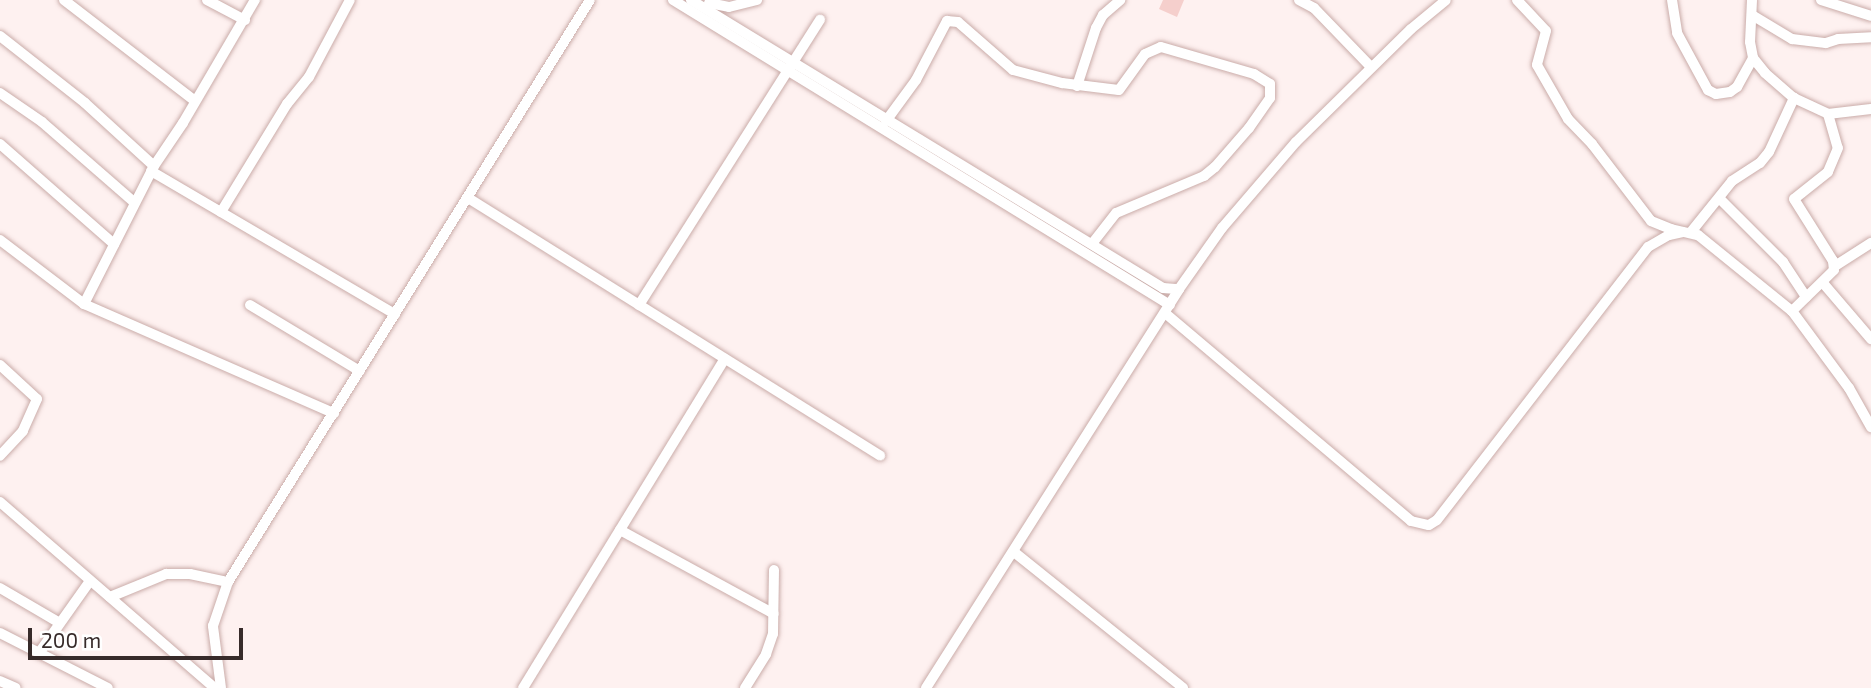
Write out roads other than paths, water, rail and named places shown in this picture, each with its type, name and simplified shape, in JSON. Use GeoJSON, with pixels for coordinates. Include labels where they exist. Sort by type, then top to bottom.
{"type":"FeatureCollection","features":[{"type":"Feature","properties":{"kind":"street"},"geometry":{"type":"LineString","coordinates":[[64,0],[195,101]]}},
{"type":"Feature","properties":{"kind":"street"},"geometry":{"type":"LineString","coordinates":[[207,0],[245,20]]}},
{"type":"Feature","properties":{"kind":"street"},"geometry":{"type":"LineString","coordinates":[[84,304],[152,168],[255,0]]}},
{"type":"Feature","properties":{"kind":"street"},"geometry":{"type":"LineString","coordinates":[[221,212],[287,103],[309,77],[351,0]]}},
{"type":"Feature","properties":{"kind":"street"},"geometry":{"type":"LineString","coordinates":[[218,688],[213,626],[228,582],[590,0]]}},
{"type":"Feature","properties":{"kind":"street"},"geometry":{"type":"LineString","coordinates":[[673,0],[886,121],[1163,288],[1179,289]]}},
{"type":"Feature","properties":{"kind":"street"},"geometry":{"type":"LineString","coordinates":[[691,0],[729,7],[757,0]]}},
{"type":"Feature","properties":{"kind":"street"},"geometry":{"type":"LineString","coordinates":[[1077,86],[1096,28],[1103,15],[1120,0]]}},
{"type":"Feature","properties":{"kind":"street"},"geometry":{"type":"LineString","coordinates":[[1299,0],[1314,8],[1371,67]]}},
{"type":"Feature","properties":{"kind":"street"},"geometry":{"type":"LineString","coordinates":[[926,688],[1179,289],[1243,200],[1371,67],[1446,0]]}},
{"type":"Feature","properties":{"kind":"street"},"geometry":{"type":"LineString","coordinates":[[1517,0],[1546,31],[1537,65],[1568,119],[1592,144],[1651,220],[1687,232],[1792,311],[1849,388],[1871,427]]}},
{"type":"Feature","properties":{"kind":"street"},"geometry":{"type":"LineString","coordinates":[[1672,0],[1677,33],[1708,90],[1716,94],[1730,92],[1737,87],[1753,58]]}},
{"type":"Feature","properties":{"kind":"street"},"geometry":{"type":"LineString","coordinates":[[1752,0],[1750,42],[1753,58],[1765,73],[1794,98],[1828,114],[1871,109]]}},
{"type":"Feature","properties":{"kind":"street"},"geometry":{"type":"LineString","coordinates":[[1821,0],[1871,16]]}},
{"type":"Feature","properties":{"kind":"street"},"geometry":{"type":"LineString","coordinates":[[708,4],[790,68],[1168,309],[1411,521],[1429,525],[1437,520],[1648,247],[1669,235],[1687,232],[1732,181],[1760,163],[1769,152],[1794,98]]}},
{"type":"Feature","properties":{"kind":"street"},"geometry":{"type":"LineString","coordinates":[[1752,15],[1791,39],[1826,43],[1838,38],[1871,37]]}},
{"type":"Feature","properties":{"kind":"street"},"geometry":{"type":"LineString","coordinates":[[639,305],[820,20]]}},
{"type":"Feature","properties":{"kind":"street"},"geometry":{"type":"LineString","coordinates":[[886,121],[916,80],[947,21],[958,22],[1013,70],[1077,86],[1119,90],[1145,54],[1161,47],[1254,74],[1265,80],[1272,91],[1249,128],[1215,167],[1193,181],[1116,213],[1092,244]]}},
{"type":"Feature","properties":{"kind":"street"},"geometry":{"type":"LineString","coordinates":[[0,36],[85,103],[152,168],[221,212],[395,314]]}},
{"type":"Feature","properties":{"kind":"street"},"geometry":{"type":"LineString","coordinates":[[0,93],[43,122],[135,203]]}},
{"type":"Feature","properties":{"kind":"street"},"geometry":{"type":"LineString","coordinates":[[1828,114],[1836,141],[1837,156],[1828,172],[1794,199],[1835,265]]}},
{"type":"Feature","properties":{"kind":"street"},"geometry":{"type":"LineString","coordinates":[[0,144],[114,244]]}},
{"type":"Feature","properties":{"kind":"street"},"geometry":{"type":"LineString","coordinates":[[468,198],[880,455]]}},
{"type":"Feature","properties":{"kind":"street"},"geometry":{"type":"LineString","coordinates":[[1719,198],[1783,262],[1806,297]]}},
{"type":"Feature","properties":{"kind":"street"},"geometry":{"type":"LineString","coordinates":[[0,240],[84,304],[334,413]]}},
{"type":"Feature","properties":{"kind":"street"},"geometry":{"type":"LineString","coordinates":[[1792,311],[1823,283],[1835,265],[1871,243]]}},
{"type":"Feature","properties":{"kind":"street"},"geometry":{"type":"LineString","coordinates":[[1823,283],[1871,339]]}},
{"type":"Feature","properties":{"kind":"street"},"geometry":{"type":"LineString","coordinates":[[250,305],[359,372]]}},
{"type":"Feature","properties":{"kind":"street"},"geometry":{"type":"LineString","coordinates":[[523,688],[725,359]]}},
{"type":"Feature","properties":{"kind":"street"},"geometry":{"type":"LineString","coordinates":[[0,365],[37,399],[23,431],[0,456]]}},
{"type":"Feature","properties":{"kind":"street"},"geometry":{"type":"LineString","coordinates":[[0,502],[218,688]]}},
{"type":"Feature","properties":{"kind":"street"},"geometry":{"type":"LineString","coordinates":[[620,530],[774,614]]}},
{"type":"Feature","properties":{"kind":"street"},"geometry":{"type":"LineString","coordinates":[[1014,552],[1182,688]]}},
{"type":"Feature","properties":{"kind":"street"},"geometry":{"type":"LineString","coordinates":[[745,688],[771,646],[774,570]]}},
{"type":"Feature","properties":{"kind":"street"},"geometry":{"type":"LineString","coordinates":[[110,597],[166,574],[190,574],[228,582]]}},
{"type":"Feature","properties":{"kind":"street"},"geometry":{"type":"LineString","coordinates":[[39,653],[90,581]]}},
{"type":"Feature","properties":{"kind":"street"},"geometry":{"type":"LineString","coordinates":[[0,588],[60,624]]}},
{"type":"Feature","properties":{"kind":"street"},"geometry":{"type":"LineString","coordinates":[[0,633],[108,688]]}},
{"type":"Feature","properties":{"kind":"street"},"geometry":{"type":"LineString","coordinates":[[202,674],[216,666]]}},
{"type":"Feature","properties":{"kind":"street"},"geometry":{"type":"LineString","coordinates":[[0,681],[16,688]]}}]}
